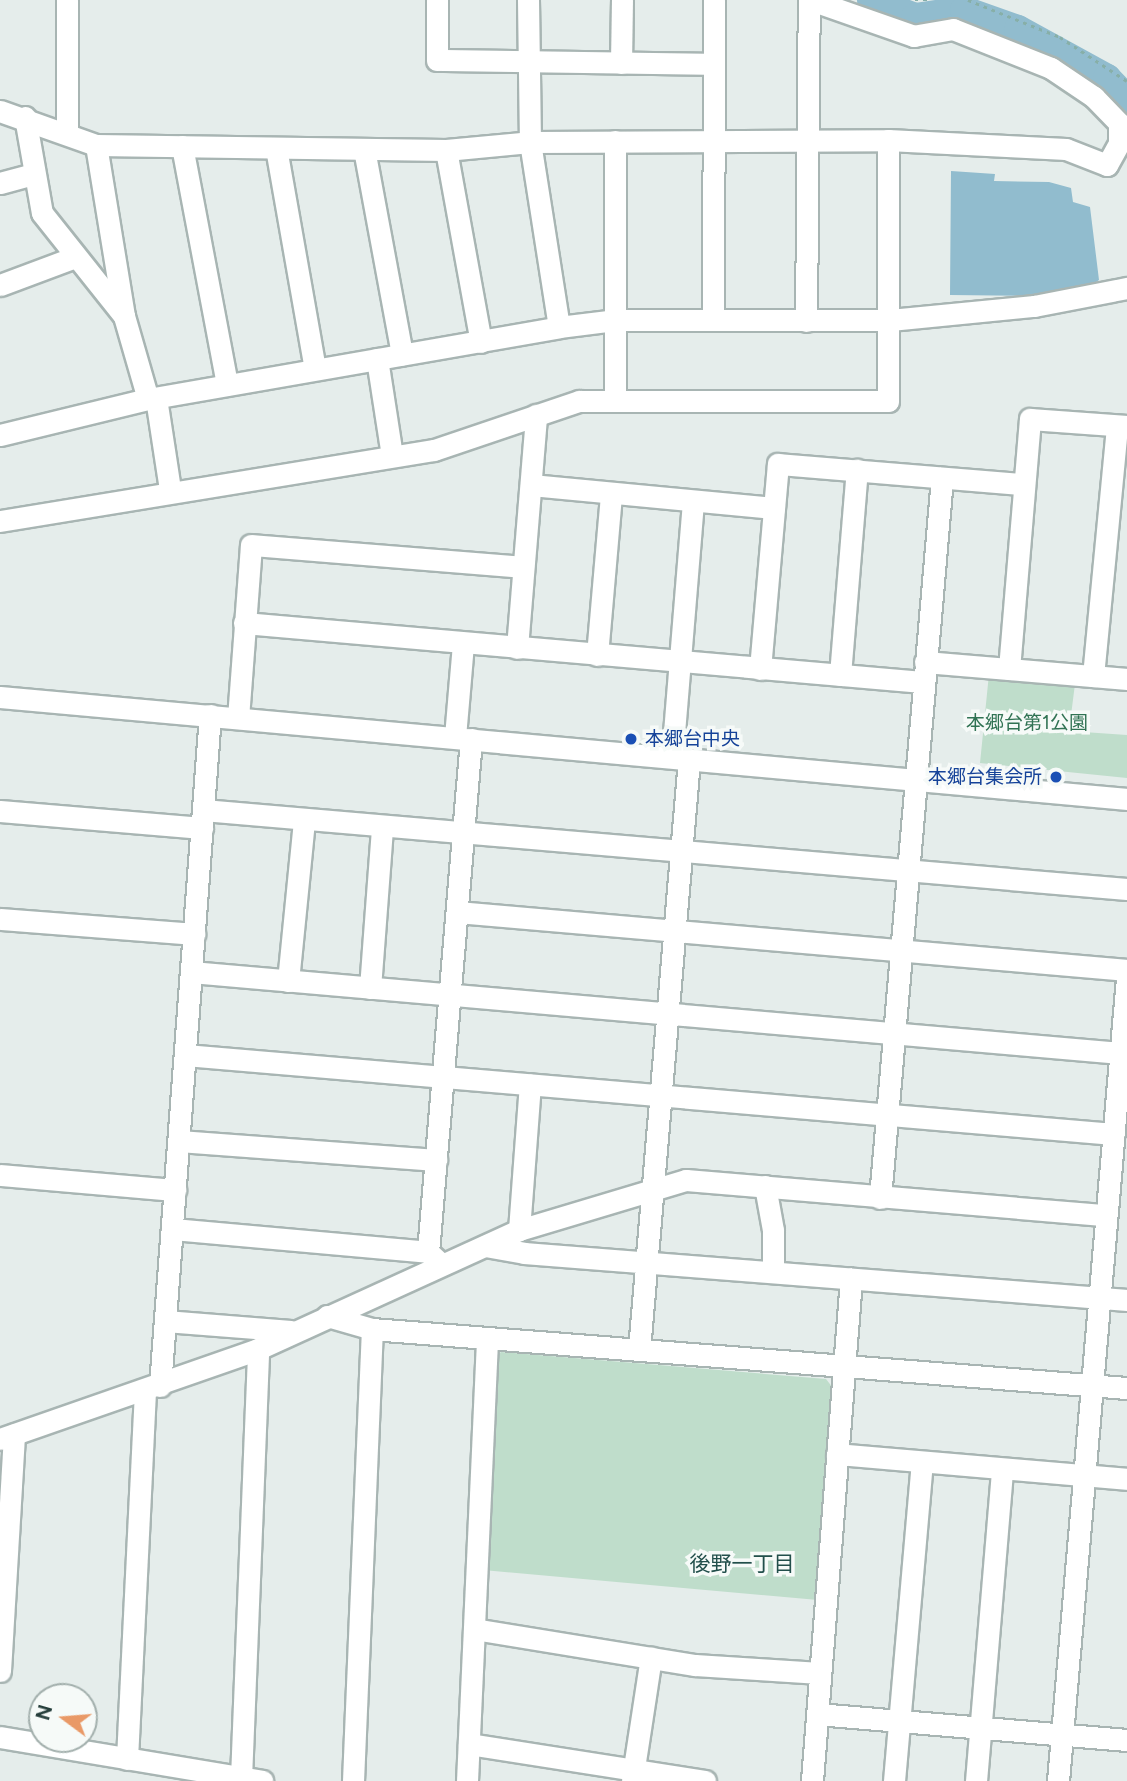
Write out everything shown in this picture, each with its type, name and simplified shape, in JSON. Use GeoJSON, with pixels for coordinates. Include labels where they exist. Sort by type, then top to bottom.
{"type":"FeatureCollection","features":[{"type":"Feature","properties":{"kind":"street"},"geometry":{"type":"LineString","coordinates":[[67,0],[67,132]]}},
{"type":"Feature","properties":{"kind":"street"},"geometry":{"type":"LineString","coordinates":[[437,0],[437,60],[712,64]]}},
{"type":"Feature","properties":{"kind":"street"},"geometry":{"type":"LineString","coordinates":[[528,0],[530,142],[559,327]]}},
{"type":"Feature","properties":{"kind":"street"},"geometry":{"type":"LineString","coordinates":[[621,63],[622,0]]}},
{"type":"Feature","properties":{"kind":"street"},"geometry":{"type":"LineString","coordinates":[[713,320],[714,0]]}},
{"type":"Feature","properties":{"kind":"street"},"geometry":{"type":"LineString","coordinates":[[0,111],[25,117],[96,145],[446,150],[530,142],[712,140],[807,141],[888,140],[1066,149],[1107,165],[1119,143],[1119,123],[1094,97],[1051,68],[953,29],[914,36],[810,0],[807,141],[806,321]]}},
{"type":"Feature","properties":{"kind":"street"},"geometry":{"type":"LineString","coordinates":[[25,117],[42,213],[124,316]]}},
{"type":"Feature","properties":{"kind":"street"},"geometry":{"type":"LineString","coordinates":[[0,521],[170,490],[434,450],[579,401],[888,401],[888,140]]}},
{"type":"Feature","properties":{"kind":"street"},"geometry":{"type":"LineString","coordinates":[[615,141],[615,400]]}},
{"type":"Feature","properties":{"kind":"street"},"geometry":{"type":"LineString","coordinates":[[96,145],[124,316],[152,399],[170,490]]}},
{"type":"Feature","properties":{"kind":"street"},"geometry":{"type":"LineString","coordinates":[[182,146],[227,386]]}},
{"type":"Feature","properties":{"kind":"street"},"geometry":{"type":"LineString","coordinates":[[276,148],[315,369]]}},
{"type":"Feature","properties":{"kind":"street"},"geometry":{"type":"LineString","coordinates":[[364,149],[402,355]]}},
{"type":"Feature","properties":{"kind":"street"},"geometry":{"type":"LineString","coordinates":[[446,150],[481,342]]}},
{"type":"Feature","properties":{"kind":"street"},"geometry":{"type":"LineString","coordinates":[[0,183],[33,174]]}},
{"type":"Feature","properties":{"kind":"street"},"geometry":{"type":"LineString","coordinates":[[0,285],[75,257]]}},
{"type":"Feature","properties":{"kind":"street"},"geometry":{"type":"LineString","coordinates":[[0,435],[152,399],[559,327],[615,320],[890,320],[1034,306],[1127,288]]}},
{"type":"Feature","properties":{"kind":"street"},"geometry":{"type":"LineString","coordinates":[[377,359],[392,456]]}},
{"type":"Feature","properties":{"kind":"street"},"geometry":{"type":"LineString","coordinates":[[517,648],[536,415]]}},
{"type":"Feature","properties":{"kind":"street"},"geometry":{"type":"LineString","coordinates":[[1009,669],[1022,484],[1030,419],[1122,426],[1093,676]]}},
{"type":"Feature","properties":{"kind":"street"},"geometry":{"type":"LineString","coordinates":[[760,669],[778,464],[1022,484]]}},
{"type":"Feature","properties":{"kind":"street"},"geometry":{"type":"LineString","coordinates":[[840,676],[857,470]]}},
{"type":"Feature","properties":{"kind":"street"},"geometry":{"type":"LineString","coordinates":[[880,1198],[923,672],[942,478]]}},
{"type":"Feature","properties":{"kind":"street"},"geometry":{"type":"LineString","coordinates":[[531,485],[774,508]]}},
{"type":"Feature","properties":{"kind":"street"},"geometry":{"type":"LineString","coordinates":[[597,655],[611,494]]}},
{"type":"Feature","properties":{"kind":"street"},"geometry":{"type":"LineString","coordinates":[[639,1349],[681,852],[679,663],[693,502]]}},
{"type":"Feature","properties":{"kind":"street"},"geometry":{"type":"LineString","coordinates":[[238,718],[251,545],[523,567]]}},
{"type":"Feature","properties":{"kind":"street"},"geometry":{"type":"LineString","coordinates":[[244,623],[463,645],[840,676],[1009,669],[1127,679]]}},
{"type":"Feature","properties":{"kind":"street"},"geometry":{"type":"LineString","coordinates":[[435,1258],[436,1160],[465,833],[463,645]]}},
{"type":"Feature","properties":{"kind":"street"},"geometry":{"type":"LineString","coordinates":[[0,697],[1127,799]]}},
{"type":"Feature","properties":{"kind":"street"},"geometry":{"type":"LineString","coordinates":[[127,1759],[153,1389],[165,1321],[210,715]]}},
{"type":"Feature","properties":{"kind":"street"},"geometry":{"type":"LineString","coordinates":[[0,811],[304,820],[1127,889]]}},
{"type":"Feature","properties":{"kind":"street"},"geometry":{"type":"LineString","coordinates":[[288,981],[304,820]]}},
{"type":"Feature","properties":{"kind":"street"},"geometry":{"type":"LineString","coordinates":[[370,988],[382,827]]}},
{"type":"Feature","properties":{"kind":"street"},"geometry":{"type":"LineString","coordinates":[[457,912],[1127,970]]}},
{"type":"Feature","properties":{"kind":"street"},"geometry":{"type":"LineString","coordinates":[[0,919],[194,934]]}},
{"type":"Feature","properties":{"kind":"street"},"geometry":{"type":"LineString","coordinates":[[191,972],[1120,1053]]}},
{"type":"Feature","properties":{"kind":"street"},"geometry":{"type":"LineString","coordinates":[[1058,1781],[1127,978]]}},
{"type":"Feature","properties":{"kind":"street"},"geometry":{"type":"LineString","coordinates":[[185,1055],[1114,1133]]}},
{"type":"Feature","properties":{"kind":"street"},"geometry":{"type":"LineString","coordinates":[[519,1230],[530,1084]]}},
{"type":"Feature","properties":{"kind":"street"},"geometry":{"type":"LineString","coordinates":[[179,1141],[436,1160]]}},
{"type":"Feature","properties":{"kind":"street"},"geometry":{"type":"LineString","coordinates":[[0,1175],[175,1190]]}},
{"type":"Feature","properties":{"kind":"street"},"geometry":{"type":"LineString","coordinates":[[0,1671],[7,1437],[153,1389],[258,1349],[327,1316],[435,1258],[485,1246],[519,1230],[687,1180],[1105,1215]]}},
{"type":"Feature","properties":{"kind":"street"},"geometry":{"type":"LineString","coordinates":[[765,1186],[773,1230],[773,1272]]}},
{"type":"Feature","properties":{"kind":"street"},"geometry":{"type":"LineString","coordinates":[[172,1230],[435,1258]]}},
{"type":"Feature","properties":{"kind":"street"},"geometry":{"type":"LineString","coordinates":[[485,1246],[646,1263],[1127,1300]]}},
{"type":"Feature","properties":{"kind":"street"},"geometry":{"type":"LineString","coordinates":[[812,1781],[851,1279]]}},
{"type":"Feature","properties":{"kind":"street"},"geometry":{"type":"LineString","coordinates":[[327,1316],[372,1329],[1127,1388]]}},
{"type":"Feature","properties":{"kind":"street"},"geometry":{"type":"LineString","coordinates":[[165,1321],[292,1331]]}},
{"type":"Feature","properties":{"kind":"street"},"geometry":{"type":"LineString","coordinates":[[353,1781],[372,1329]]}},
{"type":"Feature","properties":{"kind":"street"},"geometry":{"type":"LineString","coordinates":[[467,1781],[487,1339]]}},
{"type":"Feature","properties":{"kind":"street"},"geometry":{"type":"LineString","coordinates":[[240,1778],[258,1349]]}},
{"type":"Feature","properties":{"kind":"street"},"geometry":{"type":"LineString","coordinates":[[837,1454],[1127,1479]]}},
{"type":"Feature","properties":{"kind":"street"},"geometry":{"type":"LineString","coordinates":[[894,1781],[922,1462]]}},
{"type":"Feature","properties":{"kind":"street"},"geometry":{"type":"LineString","coordinates":[[976,1781],[1002,1469]]}},
{"type":"Feature","properties":{"kind":"street"},"geometry":{"type":"LineString","coordinates":[[474,1629],[651,1657],[820,1673]]}},
{"type":"Feature","properties":{"kind":"street"},"geometry":{"type":"LineString","coordinates":[[633,1775],[651,1657]]}},
{"type":"Feature","properties":{"kind":"street"},"geometry":{"type":"LineString","coordinates":[[817,1714],[1127,1740]]}},
{"type":"Feature","properties":{"kind":"street"},"geometry":{"type":"LineString","coordinates":[[0,1737],[262,1781]]}},
{"type":"Feature","properties":{"kind":"street"},"geometry":{"type":"LineString","coordinates":[[469,1744],[633,1775],[705,1781]]}},
{"type":"Feature","properties":{"kind":"path"},"geometry":{"type":"LineString","coordinates":[[915,0],[932,0]]}},
{"type":"Feature","properties":{"kind":"path"},"geometry":{"type":"LineString","coordinates":[[968,0],[1060,37],[1127,81]]}},
{"type":"Feature","properties":{"kind":"green space","name":"本郷台第1公園"},"geometry":{"type":"Polygon","coordinates":[[[989,674],[1075,684],[1069,731],[1127,735],[1127,778],[980,763],[989,674]]]}},
{"type":"Feature","properties":{"kind":"green space"},"geometry":{"type":"Polygon","coordinates":[[[501,1352],[826,1379],[833,1388],[818,1600],[483,1570],[493,1360],[501,1352]]]}},
{"type":"Feature","properties":{"kind":"water"},"geometry":{"type":"Polygon","coordinates":[[[951,171],[995,174],[994,181],[1049,182],[1071,188],[1073,202],[1090,207],[1099,280],[1089,287],[1039,296],[950,295],[951,171]]]}},
{"type":"Feature","properties":{"kind":"waterway"},"geometry":{"type":"LineString","coordinates":[[871,0],[915,17],[964,10],[1018,29],[1107,78],[1127,99]]}},
{"type":"Feature","properties":{"kind":"place","name":"本郷台中央"},"geometry":{"type":"Point","coordinates":[631,739]}},
{"type":"Feature","properties":{"kind":"place","name":"本郷台集会所"},"geometry":{"type":"Point","coordinates":[1056,777]}},
{"type":"Feature","properties":{"kind":"district","name":"後野一丁目"},"geometry":{"type":"Point","coordinates":[742,1564]}}]}
